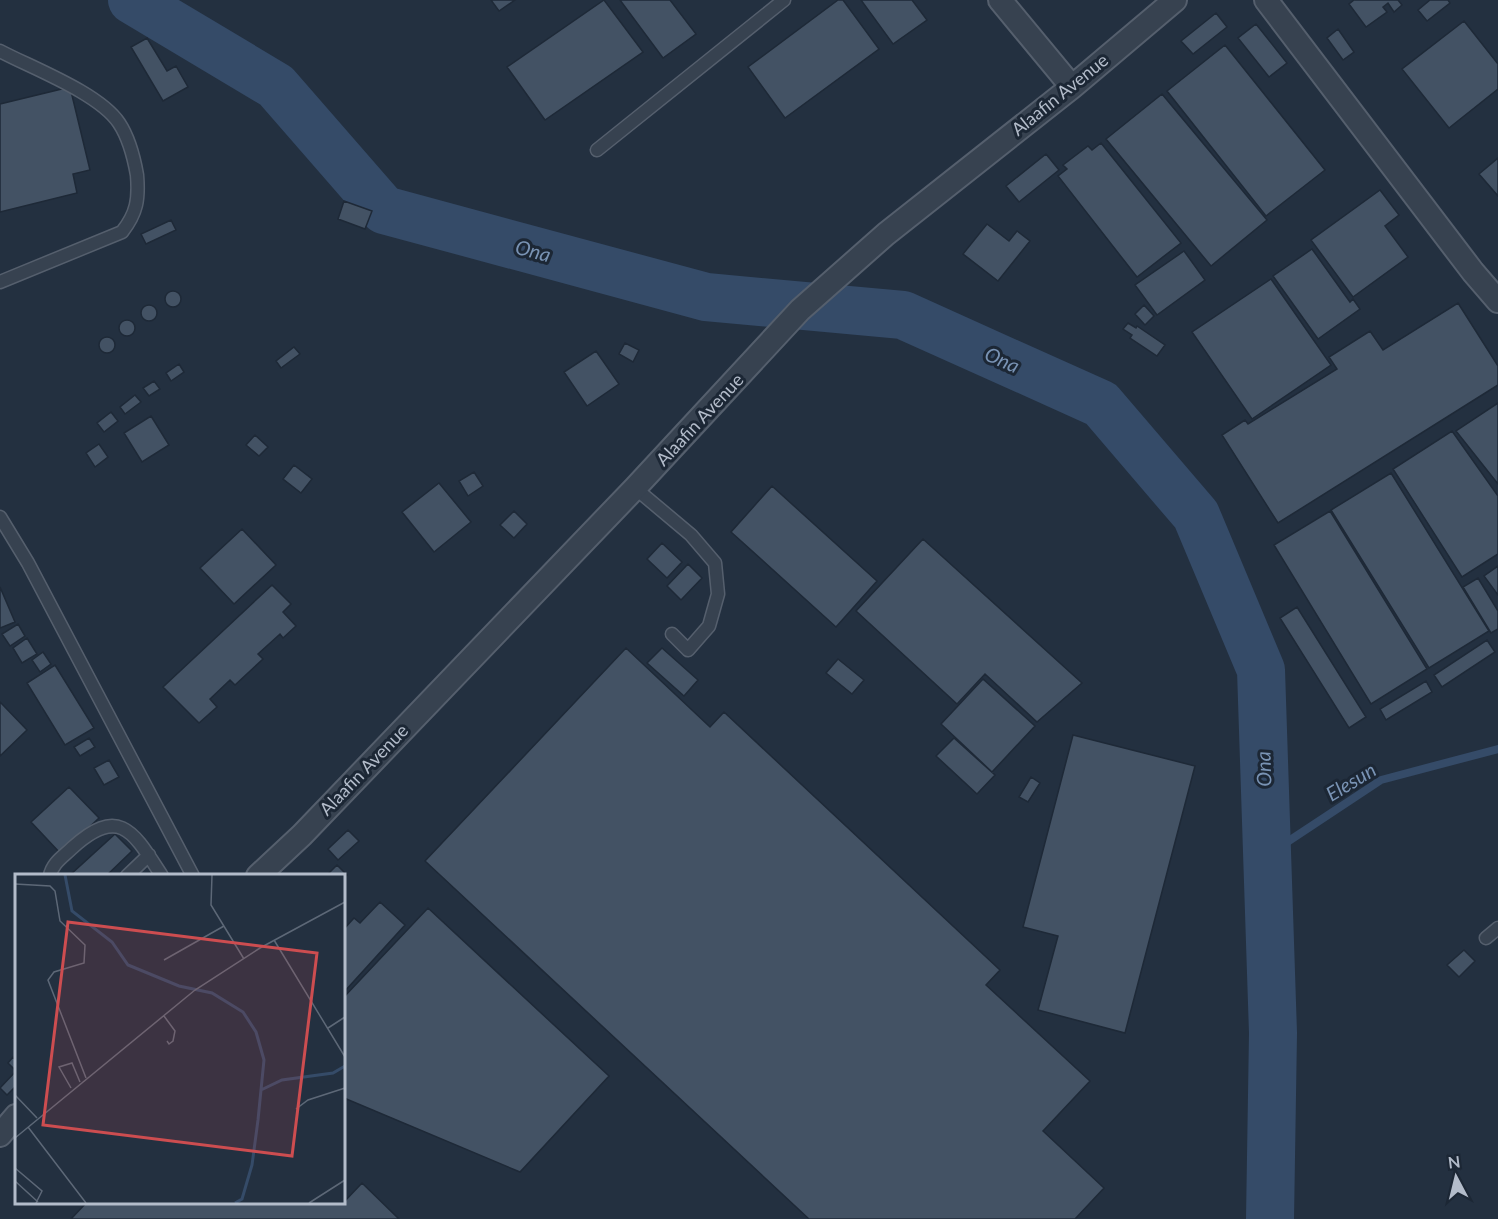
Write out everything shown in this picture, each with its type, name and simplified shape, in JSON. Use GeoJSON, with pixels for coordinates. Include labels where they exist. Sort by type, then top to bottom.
{"type":"FeatureCollection","features":[{"type":"Feature","properties":{"kind":"street"},"geometry":{"type":"LineString","coordinates":[[1000,0],[1072,87]]}},
{"type":"Feature","properties":{"kind":"street","name":"Alaafin Avenue"},"geometry":{"type":"LineString","coordinates":[[260,874],[302,835],[635,488],[800,310],[885,234],[1072,87],[1175,0]]}},
{"type":"Feature","properties":{"kind":"street"},"geometry":{"type":"LineString","coordinates":[[1266,0],[1473,272],[1498,301]]}},
{"type":"Feature","properties":{"kind":"street"},"geometry":{"type":"LineString","coordinates":[[0,1135],[15,1117]]}},
{"type":"Feature","properties":{"kind":"lane"},"geometry":{"type":"LineString","coordinates":[[597,150],[784,0]]}},
{"type":"Feature","properties":{"kind":"lane"},"geometry":{"type":"LineString","coordinates":[[0,51],[87,95],[118,122],[134,158],[138,188],[135,216],[122,232],[0,282]]}},
{"type":"Feature","properties":{"kind":"lane"},"geometry":{"type":"LineString","coordinates":[[635,488],[691,535],[715,563],[718,594],[709,626],[688,650],[672,634]]}},
{"type":"Feature","properties":{"kind":"lane"},"geometry":{"type":"LineString","coordinates":[[0,517],[28,563],[192,874]]}},
{"type":"Feature","properties":{"kind":"lane"},"geometry":{"type":"LineString","coordinates":[[50,874],[52,866],[99,827],[126,829],[137,837],[161,874]]}},
{"type":"Feature","properties":{"kind":"lane"},"geometry":{"type":"LineString","coordinates":[[129,874],[149,855]]}},
{"type":"Feature","properties":{"kind":"lane"},"geometry":{"type":"LineString","coordinates":[[1486,938],[1498,928]]}},
{"type":"Feature","properties":{"kind":"building"},"geometry":{"type":"Polygon","coordinates":[[[491,0],[515,0],[499,11],[491,0]]]}},
{"type":"Feature","properties":{"kind":"building"},"geometry":{"type":"Polygon","coordinates":[[[604,0],[643,52],[545,120],[507,67],[604,0]]]}},
{"type":"Feature","properties":{"kind":"building"},"geometry":{"type":"Polygon","coordinates":[[[620,0],[670,0],[696,34],[663,58],[620,0]]]}},
{"type":"Feature","properties":{"kind":"building"},"geometry":{"type":"Polygon","coordinates":[[[838,0],[843,0],[879,49],[785,118],[748,67],[838,0]]]}},
{"type":"Feature","properties":{"kind":"building"},"geometry":{"type":"Polygon","coordinates":[[[861,0],[912,0],[927,20],[893,44],[861,0]]]}},
{"type":"Feature","properties":{"kind":"building"},"geometry":{"type":"Polygon","coordinates":[[[1354,0],[1398,0],[1402,5],[1394,12],[1388,3],[1383,7],[1387,12],[1366,27],[1349,4],[1354,0]]]}},
{"type":"Feature","properties":{"kind":"building"},"geometry":{"type":"Polygon","coordinates":[[[1430,0],[1448,0],[1450,3],[1427,21],[1418,10],[1430,0]]]}},
{"type":"Feature","properties":{"kind":"building"},"geometry":{"type":"Polygon","coordinates":[[[1216,13],[1227,27],[1193,54],[1181,41],[1216,13]]]}},
{"type":"Feature","properties":{"kind":"building"},"geometry":{"type":"Polygon","coordinates":[[[1464,21],[1498,64],[1498,89],[1449,128],[1402,69],[1464,21]]]}},
{"type":"Feature","properties":{"kind":"building"},"geometry":{"type":"Polygon","coordinates":[[[1256,24],[1287,63],[1269,77],[1238,38],[1256,24]]]}},
{"type":"Feature","properties":{"kind":"building"},"geometry":{"type":"Polygon","coordinates":[[[1338,29],[1354,52],[1343,60],[1327,38],[1338,29]]]}},
{"type":"Feature","properties":{"kind":"building"},"geometry":{"type":"Polygon","coordinates":[[[147,38],[167,71],[176,66],[188,87],[163,101],[131,47],[147,38]]]}},
{"type":"Feature","properties":{"kind":"building"},"geometry":{"type":"Polygon","coordinates":[[[1225,45],[1325,170],[1266,216],[1167,91],[1225,45]]]}},
{"type":"Feature","properties":{"kind":"building"},"geometry":{"type":"Polygon","coordinates":[[[70,87],[90,170],[73,174],[77,193],[0,212],[0,104],[70,87]]]}},
{"type":"Feature","properties":{"kind":"building"},"geometry":{"type":"Polygon","coordinates":[[[1162,94],[1267,220],[1211,266],[1106,139],[1162,94]]]}},
{"type":"Feature","properties":{"kind":"building"},"geometry":{"type":"Polygon","coordinates":[[[1101,143],[1181,243],[1137,277],[1058,176],[1067,169],[1063,165],[1088,146],[1092,150],[1101,143]]]}},
{"type":"Feature","properties":{"kind":"building"},"geometry":{"type":"Polygon","coordinates":[[[1046,154],[1059,170],[1019,202],[1006,186],[1046,154]]]}},
{"type":"Feature","properties":{"kind":"building"},"geometry":{"type":"Polygon","coordinates":[[[1498,158],[1498,196],[1479,174],[1498,158]]]}},
{"type":"Feature","properties":{"kind":"building"},"geometry":{"type":"Polygon","coordinates":[[[1380,190],[1399,215],[1385,226],[1408,257],[1353,297],[1311,240],[1380,190]]]}},
{"type":"Feature","properties":{"kind":"building"},"geometry":{"type":"Polygon","coordinates":[[[344,201],[372,211],[365,229],[338,219],[344,201]]]}},
{"type":"Feature","properties":{"kind":"building"},"geometry":{"type":"Polygon","coordinates":[[[171,220],[176,230],[146,244],[141,234],[171,220]]]}},
{"type":"Feature","properties":{"kind":"building"},"geometry":{"type":"Polygon","coordinates":[[[987,224],[1009,241],[1017,231],[1030,241],[998,281],[963,254],[987,224]]]}},
{"type":"Feature","properties":{"kind":"building"},"geometry":{"type":"Polygon","coordinates":[[[1312,249],[1350,302],[1353,299],[1360,309],[1318,339],[1273,276],[1312,249]]]}},
{"type":"Feature","properties":{"kind":"building"},"geometry":{"type":"Polygon","coordinates":[[[1184,251],[1205,280],[1157,315],[1135,285],[1184,251]]]}},
{"type":"Feature","properties":{"kind":"building"},"geometry":{"type":"Polygon","coordinates":[[[1271,279],[1331,365],[1252,419],[1192,332],[1271,279]]]}},
{"type":"Feature","properties":{"kind":"building"},"geometry":{"type":"Polygon","coordinates":[[[173,291],[179,293],[181,299],[179,305],[173,307],[167,305],[165,299],[167,293],[173,291]]]}},
{"type":"Feature","properties":{"kind":"building"},"geometry":{"type":"Polygon","coordinates":[[[1458,303],[1498,366],[1498,385],[1278,523],[1222,435],[1245,420],[1248,424],[1337,369],[1329,357],[1370,331],[1383,350],[1458,303]]]}},
{"type":"Feature","properties":{"kind":"building"},"geometry":{"type":"Polygon","coordinates":[[[149,305],[155,307],[157,313],[155,319],[149,321],[143,319],[141,313],[143,307],[149,305]]]}},
{"type":"Feature","properties":{"kind":"building"},"geometry":{"type":"Polygon","coordinates":[[[1144,305],[1154,316],[1145,325],[1135,314],[1144,305]]]}},
{"type":"Feature","properties":{"kind":"building"},"geometry":{"type":"Polygon","coordinates":[[[127,320],[133,322],[135,328],[133,334],[127,336],[121,334],[119,328],[121,322],[127,320]]]}},
{"type":"Feature","properties":{"kind":"building"},"geometry":{"type":"Polygon","coordinates":[[[1128,323],[1136,328],[1137,326],[1165,345],[1157,356],[1130,338],[1132,335],[1123,329],[1128,323]]]}},
{"type":"Feature","properties":{"kind":"building"},"geometry":{"type":"Polygon","coordinates":[[[107,337],[113,339],[115,345],[113,351],[107,353],[101,351],[99,345],[101,339],[107,337]]]}},
{"type":"Feature","properties":{"kind":"building"},"geometry":{"type":"Polygon","coordinates":[[[625,343],[639,350],[633,362],[619,354],[625,343]]]}},
{"type":"Feature","properties":{"kind":"building"},"geometry":{"type":"Polygon","coordinates":[[[294,347],[300,354],[281,368],[276,361],[294,347]]]}},
{"type":"Feature","properties":{"kind":"building"},"geometry":{"type":"Polygon","coordinates":[[[596,351],[619,384],[587,406],[564,372],[596,351]]]}},
{"type":"Feature","properties":{"kind":"building"},"geometry":{"type":"Polygon","coordinates":[[[179,364],[184,372],[171,381],[166,373],[179,364]]]}},
{"type":"Feature","properties":{"kind":"building"},"geometry":{"type":"Polygon","coordinates":[[[154,381],[160,389],[149,396],[143,388],[154,381]]]}},
{"type":"Feature","properties":{"kind":"building"},"geometry":{"type":"Polygon","coordinates":[[[135,395],[141,402],[125,414],[120,407],[135,395]]]}},
{"type":"Feature","properties":{"kind":"building"},"geometry":{"type":"Polygon","coordinates":[[[1498,403],[1498,484],[1456,431],[1498,403]]]}},
{"type":"Feature","properties":{"kind":"building"},"geometry":{"type":"Polygon","coordinates":[[[111,412],[118,421],[104,432],[97,423],[111,412]]]}},
{"type":"Feature","properties":{"kind":"building"},"geometry":{"type":"Polygon","coordinates":[[[151,416],[169,445],[142,462],[124,433],[151,416]]]}},
{"type":"Feature","properties":{"kind":"building"},"geometry":{"type":"Polygon","coordinates":[[[1452,431],[1498,496],[1498,554],[1462,577],[1393,469],[1452,431]]]}},
{"type":"Feature","properties":{"kind":"building"},"geometry":{"type":"Polygon","coordinates":[[[255,435],[268,447],[259,456],[246,445],[255,435]]]}},
{"type":"Feature","properties":{"kind":"building"},"geometry":{"type":"Polygon","coordinates":[[[99,444],[108,457],[95,467],[86,453],[99,444]]]}},
{"type":"Feature","properties":{"kind":"building"},"geometry":{"type":"Polygon","coordinates":[[[294,465],[312,479],[301,493],[283,479],[294,465]]]}},
{"type":"Feature","properties":{"kind":"building"},"geometry":{"type":"Polygon","coordinates":[[[474,472],[483,486],[468,496],[459,481],[474,472]]]}},
{"type":"Feature","properties":{"kind":"building"},"geometry":{"type":"Polygon","coordinates":[[[1391,473],[1489,631],[1429,668],[1331,510],[1391,473]]]}},
{"type":"Feature","properties":{"kind":"building"},"geometry":{"type":"Polygon","coordinates":[[[439,483],[471,522],[434,552],[402,512],[439,483]]]}},
{"type":"Feature","properties":{"kind":"building"},"geometry":{"type":"Polygon","coordinates":[[[772,486],[877,581],[836,627],[731,532],[772,486]]]}},
{"type":"Feature","properties":{"kind":"building"},"geometry":{"type":"Polygon","coordinates":[[[514,511],[527,524],[514,538],[500,525],[514,511]]]}},
{"type":"Feature","properties":{"kind":"building"},"geometry":{"type":"Polygon","coordinates":[[[1330,511],[1427,669],[1371,704],[1274,545],[1330,511]]]}},
{"type":"Feature","properties":{"kind":"building"},"geometry":{"type":"Polygon","coordinates":[[[242,529],[276,565],[234,604],[200,568],[242,529]]]}},
{"type":"Feature","properties":{"kind":"building"},"geometry":{"type":"Polygon","coordinates":[[[923,539],[1082,683],[1037,722],[985,674],[957,704],[856,611],[923,539]]]}},
{"type":"Feature","properties":{"kind":"building"},"geometry":{"type":"Polygon","coordinates":[[[662,543],[682,562],[667,578],[647,559],[662,543]]]}},
{"type":"Feature","properties":{"kind":"building"},"geometry":{"type":"Polygon","coordinates":[[[688,564],[702,578],[681,600],[667,586],[688,564]]]}},
{"type":"Feature","properties":{"kind":"building"},"geometry":{"type":"Polygon","coordinates":[[[1498,566],[1498,595],[1484,576],[1498,566]]]}},
{"type":"Feature","properties":{"kind":"building"},"geometry":{"type":"Polygon","coordinates":[[[1478,578],[1498,611],[1498,629],[1491,633],[1463,587],[1478,578]]]}},
{"type":"Feature","properties":{"kind":"building"},"geometry":{"type":"Polygon","coordinates":[[[272,585],[291,604],[283,612],[296,626],[283,638],[280,634],[258,654],[263,659],[235,685],[230,680],[210,699],[217,707],[199,723],[163,687],[272,585]]]}},
{"type":"Feature","properties":{"kind":"building"},"geometry":{"type":"Polygon","coordinates":[[[0,587],[15,622],[0,628],[0,587]]]}},
{"type":"Feature","properties":{"kind":"building"},"geometry":{"type":"Polygon","coordinates":[[[1297,607],[1366,717],[1349,728],[1280,618],[1297,607]]]}},
{"type":"Feature","properties":{"kind":"building"},"geometry":{"type":"Polygon","coordinates":[[[18,624],[25,636],[10,646],[2,634],[18,624]]]}},
{"type":"Feature","properties":{"kind":"building"},"geometry":{"type":"Polygon","coordinates":[[[27,638],[37,654],[22,663],[13,648],[27,638]]]}},
{"type":"Feature","properties":{"kind":"building"},"geometry":{"type":"Polygon","coordinates":[[[1487,640],[1495,652],[1442,687],[1434,675],[1487,640]]]}},
{"type":"Feature","properties":{"kind":"building"},"geometry":{"type":"Polygon","coordinates":[[[626,648],[710,727],[724,712],[1000,970],[986,985],[1090,1081],[1043,1131],[1104,1188],[1075,1219],[809,1219],[425,861],[626,648]]]}},
{"type":"Feature","properties":{"kind":"building"},"geometry":{"type":"Polygon","coordinates":[[[662,648],[698,680],[684,696],[647,663],[662,648]]]}},
{"type":"Feature","properties":{"kind":"building"},"geometry":{"type":"Polygon","coordinates":[[[43,652],[51,664],[40,672],[32,660],[43,652]]]}},
{"type":"Feature","properties":{"kind":"building"},"geometry":{"type":"Polygon","coordinates":[[[838,659],[864,680],[852,694],[826,673],[838,659]]]}},
{"type":"Feature","properties":{"kind":"building"},"geometry":{"type":"Polygon","coordinates":[[[55,665],[94,728],[65,745],[27,683],[55,665]]]}},
{"type":"Feature","properties":{"kind":"building"},"geometry":{"type":"Polygon","coordinates":[[[983,679],[1035,726],[992,772],[941,724],[983,679]]]}},
{"type":"Feature","properties":{"kind":"building"},"geometry":{"type":"Polygon","coordinates":[[[1426,681],[1432,692],[1386,720],[1380,709],[1426,681]]]}},
{"type":"Feature","properties":{"kind":"building"},"geometry":{"type":"Polygon","coordinates":[[[0,702],[27,730],[0,756],[0,702]]]}},
{"type":"Feature","properties":{"kind":"building"},"geometry":{"type":"Polygon","coordinates":[[[1073,735],[1195,766],[1125,1033],[1038,1010],[1058,936],[1023,927],[1073,735]]]}},
{"type":"Feature","properties":{"kind":"building"},"geometry":{"type":"Polygon","coordinates":[[[89,738],[95,747],[80,756],[74,747],[89,738]]]}},
{"type":"Feature","properties":{"kind":"building"},"geometry":{"type":"Polygon","coordinates":[[[954,738],[995,775],[977,794],[936,756],[954,738]]]}},
{"type":"Feature","properties":{"kind":"building"},"geometry":{"type":"Polygon","coordinates":[[[109,760],[119,777],[104,785],[94,768],[109,760]]]}},
{"type":"Feature","properties":{"kind":"building"},"geometry":{"type":"Polygon","coordinates":[[[1031,777],[1040,783],[1028,802],[1019,797],[1031,777]]]}},
{"type":"Feature","properties":{"kind":"building"},"geometry":{"type":"Polygon","coordinates":[[[69,787],[99,818],[61,854],[31,822],[69,787]]]}},
{"type":"Feature","properties":{"kind":"building"},"geometry":{"type":"Polygon","coordinates":[[[348,830],[359,841],[338,860],[328,849],[348,830]]]}},
{"type":"Feature","properties":{"kind":"building"},"geometry":{"type":"Polygon","coordinates":[[[115,834],[132,851],[108,874],[71,874],[115,834]]]}},
{"type":"Feature","properties":{"kind":"building"},"geometry":{"type":"Polygon","coordinates":[[[337,865],[347,875],[345,877],[345,874],[328,874],[337,865]]]}},
{"type":"Feature","properties":{"kind":"building"},"geometry":{"type":"Polygon","coordinates":[[[380,902],[405,925],[345,991],[345,928],[354,918],[360,923],[380,902]]]}},
{"type":"Feature","properties":{"kind":"building"},"geometry":{"type":"Polygon","coordinates":[[[428,908],[609,1076],[520,1172],[345,1098],[345,996],[428,908]]]}},
{"type":"Feature","properties":{"kind":"building"},"geometry":{"type":"Polygon","coordinates":[[[1464,950],[1475,961],[1459,977],[1447,965],[1464,950]]]}},
{"type":"Feature","properties":{"kind":"building"},"geometry":{"type":"Polygon","coordinates":[[[13,1057],[15,1070],[8,1063],[13,1057]]]}},
{"type":"Feature","properties":{"kind":"building"},"geometry":{"type":"Polygon","coordinates":[[[15,1072],[15,1087],[7,1095],[0,1088],[15,1072]]]}},
{"type":"Feature","properties":{"kind":"building"},"geometry":{"type":"Polygon","coordinates":[[[362,1183],[399,1219],[71,1219],[85,1204],[345,1204],[345,1201],[362,1183]]]}},
{"type":"Feature","properties":{"kind":"waterway","name":"Ona"},"geometry":{"type":"LineString","coordinates":[[132,0],[276,86],[384,210],[706,297],[903,315],[1101,404],[1196,515],[1261,670],[1273,1033],[1270,1219]]}},
{"type":"Feature","properties":{"kind":"waterway","name":"Elesun"},"geometry":{"type":"LineString","coordinates":[[1266,856],[1381,780],[1498,749]]}}]}
